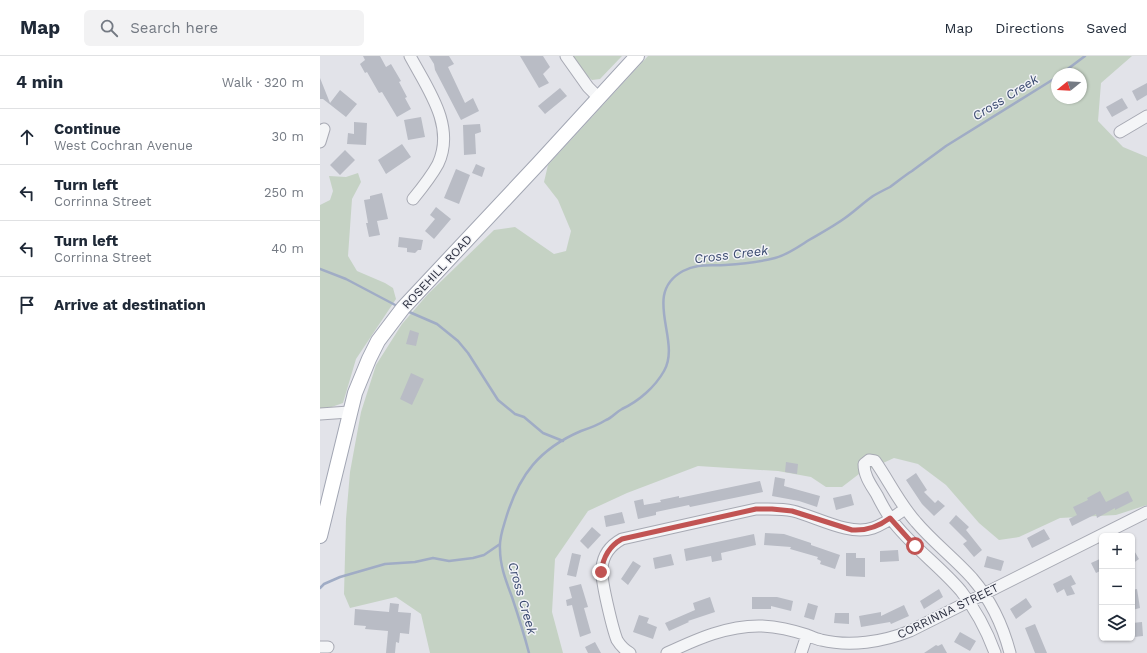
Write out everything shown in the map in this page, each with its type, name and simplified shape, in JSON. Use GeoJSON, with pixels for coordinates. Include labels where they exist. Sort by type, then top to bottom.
{"type":"FeatureCollection","features":[{"type":"Feature","properties":{"kind":"main road","name":"ROSEHILL ROAD"},"geometry":{"type":"LineString","coordinates":[[320,536],[349,412],[360,378],[369,359],[390,324],[403,308],[637,56]]}},
{"type":"Feature","properties":{"kind":"street"},"geometry":{"type":"LineString","coordinates":[[410,56],[437,107],[442,120],[445,139],[439,162],[429,179],[413,199]]}},
{"type":"Feature","properties":{"kind":"street"},"geometry":{"type":"LineString","coordinates":[[566,56],[588,87],[599,98]]}},
{"type":"Feature","properties":{"kind":"street"},"geometry":{"type":"LineString","coordinates":[[1120,132],[1147,116]]}},
{"type":"Feature","properties":{"kind":"street"},"geometry":{"type":"LineString","coordinates":[[320,142],[324,129]]}},
{"type":"Feature","properties":{"kind":"street"},"geometry":{"type":"LineString","coordinates":[[320,414],[349,412]]}},
{"type":"Feature","properties":{"kind":"street"},"geometry":{"type":"LineString","coordinates":[[995,653],[984,626],[960,590],[915,546],[890,518],[867,479],[864,464],[869,460],[875,461],[905,509],[926,534],[972,578],[999,621],[1010,653]]}},
{"type":"Feature","properties":{"kind":"street"},"geometry":{"type":"LineString","coordinates":[[630,653],[620,643],[615,634],[601,572],[607,553],[618,541],[756,509],[792,511],[852,530],[862,530],[872,528],[905,509]]}},
{"type":"Feature","properties":{"kind":"street","name":"CORRINNA STREET"},"geometry":{"type":"LineString","coordinates":[[667,653],[707,635],[753,626],[778,627],[830,642],[852,643],[881,640],[910,631],[1147,512]]}},
{"type":"Feature","properties":{"kind":"street"},"geometry":{"type":"LineString","coordinates":[[801,653],[807,635]]}},
{"type":"Feature","properties":{"kind":"green space"},"geometry":{"type":"Polygon","coordinates":[[[571,56],[622,56],[600,79],[592,80],[580,70],[571,56]]]}},
{"type":"Feature","properties":{"kind":"green space"},"geometry":{"type":"Polygon","coordinates":[[[648,56],[1132,56],[1101,83],[1098,121],[1123,147],[1147,157],[1147,505],[1116,515],[1060,518],[1019,537],[999,540],[979,523],[946,485],[918,464],[894,458],[859,474],[842,487],[826,487],[811,477],[778,471],[698,466],[627,493],[588,511],[555,559],[552,612],[563,653],[430,653],[421,614],[396,597],[350,608],[344,594],[346,519],[350,472],[361,412],[376,365],[402,324],[428,294],[494,230],[515,227],[554,254],[566,251],[571,231],[558,200],[544,182],[548,165],[648,56]]]}},
{"type":"Feature","properties":{"kind":"green space"},"geometry":{"type":"Polygon","coordinates":[[[358,173],[361,182],[352,199],[348,256],[357,271],[393,288],[396,299],[356,359],[343,403],[320,411],[320,205],[330,200],[333,191],[329,176],[346,177],[358,173]]]}},
{"type":"Feature","properties":{"kind":"building"},"geometry":{"type":"Polygon","coordinates":[[[363,56],[380,56],[386,67],[391,64],[401,81],[399,82],[407,97],[405,98],[411,109],[397,117],[382,92],[379,93],[367,72],[365,73],[360,64],[365,60],[363,56]]]}},
{"type":"Feature","properties":{"kind":"building"},"geometry":{"type":"Polygon","coordinates":[[[429,56],[449,56],[454,64],[448,67],[465,103],[473,98],[479,111],[461,120],[429,56]]]}},
{"type":"Feature","properties":{"kind":"building"},"geometry":{"type":"Polygon","coordinates":[[[520,56],[543,56],[550,67],[543,74],[549,83],[539,88],[520,56]]]}},
{"type":"Feature","properties":{"kind":"building"},"geometry":{"type":"Polygon","coordinates":[[[320,78],[330,103],[340,90],[357,104],[346,117],[323,99],[320,99],[320,78]]]}},
{"type":"Feature","properties":{"kind":"building"},"geometry":{"type":"Polygon","coordinates":[[[1147,83],[1147,95],[1137,101],[1132,91],[1147,83]]]}},
{"type":"Feature","properties":{"kind":"building"},"geometry":{"type":"Polygon","coordinates":[[[560,88],[567,96],[545,114],[538,106],[560,88]]]}},
{"type":"Feature","properties":{"kind":"building"},"geometry":{"type":"Polygon","coordinates":[[[1122,98],[1128,108],[1112,117],[1106,107],[1122,98]]]}},
{"type":"Feature","properties":{"kind":"building"},"geometry":{"type":"Polygon","coordinates":[[[421,117],[425,137],[408,140],[404,120],[421,117]]]}},
{"type":"Feature","properties":{"kind":"building"},"geometry":{"type":"Polygon","coordinates":[[[354,122],[367,123],[366,145],[347,144],[348,133],[354,134],[354,122]]]}},
{"type":"Feature","properties":{"kind":"building"},"geometry":{"type":"Polygon","coordinates":[[[480,124],[481,132],[475,134],[476,154],[464,155],[463,125],[480,124]]]}},
{"type":"Feature","properties":{"kind":"building"},"geometry":{"type":"Polygon","coordinates":[[[402,144],[411,157],[386,174],[378,160],[402,144]]]}},
{"type":"Feature","properties":{"kind":"building"},"geometry":{"type":"Polygon","coordinates":[[[345,150],[355,160],[340,175],[330,165],[345,150]]]}},
{"type":"Feature","properties":{"kind":"building"},"geometry":{"type":"Polygon","coordinates":[[[476,164],[485,168],[482,177],[472,173],[476,164]]]}},
{"type":"Feature","properties":{"kind":"building"},"geometry":{"type":"Polygon","coordinates":[[[456,169],[470,175],[459,204],[444,198],[456,169]]]}},
{"type":"Feature","properties":{"kind":"building"},"geometry":{"type":"Polygon","coordinates":[[[382,193],[388,219],[377,221],[380,235],[369,237],[364,200],[370,199],[370,196],[382,193]]]}},
{"type":"Feature","properties":{"kind":"building"},"geometry":{"type":"Polygon","coordinates":[[[436,207],[451,219],[434,239],[425,231],[435,219],[430,215],[436,207]]]}},
{"type":"Feature","properties":{"kind":"building"},"geometry":{"type":"Polygon","coordinates":[[[399,237],[423,240],[421,250],[418,250],[415,253],[407,252],[407,248],[398,247],[399,237]]]}},
{"type":"Feature","properties":{"kind":"building"},"geometry":{"type":"Polygon","coordinates":[[[410,330],[419,333],[416,346],[406,344],[410,330]]]}},
{"type":"Feature","properties":{"kind":"building"},"geometry":{"type":"Polygon","coordinates":[[[411,373],[424,379],[412,405],[400,399],[411,373]]]}},
{"type":"Feature","properties":{"kind":"building"},"geometry":{"type":"Polygon","coordinates":[[[786,462],[798,464],[797,474],[785,472],[786,462]]]}},
{"type":"Feature","properties":{"kind":"building"},"geometry":{"type":"Polygon","coordinates":[[[916,473],[927,490],[924,492],[935,503],[938,500],[945,506],[934,516],[922,504],[906,480],[916,473]]]}},
{"type":"Feature","properties":{"kind":"building"},"geometry":{"type":"Polygon","coordinates":[[[775,477],[785,479],[784,486],[820,496],[817,507],[799,501],[772,496],[775,477]]]}},
{"type":"Feature","properties":{"kind":"building"},"geometry":{"type":"Polygon","coordinates":[[[760,481],[763,492],[690,507],[689,505],[656,512],[656,515],[638,519],[634,501],[643,499],[644,505],[661,502],[660,500],[679,496],[679,498],[760,481]]]}},
{"type":"Feature","properties":{"kind":"building"},"geometry":{"type":"Polygon","coordinates":[[[1100,491],[1106,502],[1128,491],[1133,501],[1115,510],[1115,508],[1097,518],[1096,514],[1072,526],[1069,519],[1077,515],[1073,507],[1088,500],[1087,498],[1100,491]]]}},
{"type":"Feature","properties":{"kind":"building"},"geometry":{"type":"Polygon","coordinates":[[[851,494],[854,505],[836,510],[833,498],[851,494]]]}},
{"type":"Feature","properties":{"kind":"building"},"geometry":{"type":"Polygon","coordinates":[[[622,512],[625,523],[606,527],[604,516],[622,512]]]}},
{"type":"Feature","properties":{"kind":"building"},"geometry":{"type":"Polygon","coordinates":[[[956,515],[969,527],[966,530],[982,550],[974,557],[963,544],[967,541],[949,523],[956,515]]]}},
{"type":"Feature","properties":{"kind":"building"},"geometry":{"type":"Polygon","coordinates":[[[592,527],[601,535],[588,549],[580,541],[592,527]]]}},
{"type":"Feature","properties":{"kind":"building"},"geometry":{"type":"Polygon","coordinates":[[[1044,529],[1050,539],[1032,548],[1027,538],[1044,529]]]}},
{"type":"Feature","properties":{"kind":"building"},"geometry":{"type":"Polygon","coordinates":[[[765,533],[784,534],[840,555],[835,569],[820,564],[821,561],[817,559],[818,557],[790,549],[791,547],[764,545],[765,533]]]}},
{"type":"Feature","properties":{"kind":"building"},"geometry":{"type":"Polygon","coordinates":[[[754,534],[756,545],[721,553],[722,560],[712,562],[711,556],[686,561],[684,549],[754,534]]]}},
{"type":"Feature","properties":{"kind":"building"},"geometry":{"type":"Polygon","coordinates":[[[898,550],[899,561],[880,562],[880,551],[898,550]]]}},
{"type":"Feature","properties":{"kind":"building"},"geometry":{"type":"Polygon","coordinates":[[[1135,552],[1139,559],[1135,562],[1135,552]]]}},
{"type":"Feature","properties":{"kind":"building"},"geometry":{"type":"Polygon","coordinates":[[[572,553],[581,555],[576,577],[567,575],[572,553]]]}},
{"type":"Feature","properties":{"kind":"building"},"geometry":{"type":"Polygon","coordinates":[[[846,553],[856,553],[856,558],[865,558],[865,577],[846,576],[846,553]]]}},
{"type":"Feature","properties":{"kind":"building"},"geometry":{"type":"Polygon","coordinates":[[[671,554],[674,565],[655,569],[653,558],[671,554]]]}},
{"type":"Feature","properties":{"kind":"building"},"geometry":{"type":"Polygon","coordinates":[[[987,556],[1004,561],[1001,571],[984,567],[987,556]]]}},
{"type":"Feature","properties":{"kind":"building"},"geometry":{"type":"Polygon","coordinates":[[[1099,559],[1099,572],[1096,573],[1091,563],[1099,559]]]}},
{"type":"Feature","properties":{"kind":"building"},"geometry":{"type":"Polygon","coordinates":[[[633,561],[641,566],[628,585],[621,579],[633,561]]]}},
{"type":"Feature","properties":{"kind":"building"},"geometry":{"type":"Polygon","coordinates":[[[1071,575],[1076,584],[1071,586],[1075,594],[1067,596],[1064,589],[1057,593],[1053,584],[1071,575]]]}},
{"type":"Feature","properties":{"kind":"building"},"geometry":{"type":"Polygon","coordinates":[[[581,584],[588,607],[584,608],[591,633],[580,637],[572,605],[567,606],[566,600],[572,598],[569,587],[581,584]]]}},
{"type":"Feature","properties":{"kind":"building"},"geometry":{"type":"Polygon","coordinates":[[[939,589],[943,597],[924,609],[920,601],[939,589]]]}},
{"type":"Feature","properties":{"kind":"building"},"geometry":{"type":"Polygon","coordinates":[[[1135,589],[1137,589],[1140,608],[1135,609],[1135,605],[1135,589]]]}},
{"type":"Feature","properties":{"kind":"building"},"geometry":{"type":"Polygon","coordinates":[[[710,597],[715,612],[688,621],[689,622],[669,631],[665,623],[695,610],[693,603],[710,597]]]}},
{"type":"Feature","properties":{"kind":"building"},"geometry":{"type":"Polygon","coordinates":[[[752,597],[777,597],[793,601],[791,611],[771,606],[771,609],[752,609],[752,597]]]}},
{"type":"Feature","properties":{"kind":"building"},"geometry":{"type":"Polygon","coordinates":[[[1026,598],[1032,607],[1016,619],[1010,609],[1026,598]]]}},
{"type":"Feature","properties":{"kind":"building"},"geometry":{"type":"Polygon","coordinates":[[[390,603],[399,604],[398,612],[411,613],[409,634],[400,633],[399,643],[396,642],[395,653],[386,653],[388,631],[365,629],[366,626],[354,625],[355,609],[389,612],[390,603]]]}},
{"type":"Feature","properties":{"kind":"building"},"geometry":{"type":"Polygon","coordinates":[[[808,603],[818,606],[814,620],[804,617],[808,603]]]}},
{"type":"Feature","properties":{"kind":"building"},"geometry":{"type":"Polygon","coordinates":[[[904,605],[909,616],[891,624],[890,622],[861,627],[859,616],[881,612],[881,616],[904,605]]]}},
{"type":"Feature","properties":{"kind":"building"},"geometry":{"type":"Polygon","coordinates":[[[835,613],[849,613],[849,624],[834,623],[835,613]]]}},
{"type":"Feature","properties":{"kind":"building"},"geometry":{"type":"Polygon","coordinates":[[[639,615],[649,618],[647,623],[657,627],[653,639],[633,632],[639,615]]]}},
{"type":"Feature","properties":{"kind":"building"},"geometry":{"type":"Polygon","coordinates":[[[1142,622],[1143,636],[1135,637],[1135,623],[1142,622]]]}},
{"type":"Feature","properties":{"kind":"building"},"geometry":{"type":"Polygon","coordinates":[[[1035,624],[1047,653],[1035,653],[1025,628],[1035,624]]]}},
{"type":"Feature","properties":{"kind":"building"},"geometry":{"type":"Polygon","coordinates":[[[960,632],[976,641],[970,651],[954,642],[960,632]]]}},
{"type":"Feature","properties":{"kind":"building"},"geometry":{"type":"Polygon","coordinates":[[[595,642],[601,653],[588,653],[585,647],[595,642]]]}},
{"type":"Feature","properties":{"kind":"building"},"geometry":{"type":"Polygon","coordinates":[[[942,644],[947,653],[924,653],[936,645],[938,646],[942,644]]]}},
{"type":"Feature","properties":{"kind":"waterway","name":"Cross Creek"},"geometry":{"type":"LineString","coordinates":[[1069,68],[1085,56]]}},
{"type":"Feature","properties":{"kind":"waterway","name":"Cross Creek"},"geometry":{"type":"LineString","coordinates":[[529,653],[504,573],[500,555],[501,537],[511,503],[524,476],[542,455],[566,438],[597,425],[634,402],[646,393],[660,377],[664,371],[668,359],[669,346],[663,305],[665,292],[671,281],[688,268],[704,265],[731,265],[756,262],[779,257],[788,253],[841,221],[873,196],[890,187],[946,146],[1051,81]]}},
{"type":"Feature","properties":{"kind":"waterway"},"geometry":{"type":"LineString","coordinates":[[320,269],[346,279],[399,307]]}},
{"type":"Feature","properties":{"kind":"waterway"},"geometry":{"type":"LineString","coordinates":[[407,311],[437,324],[458,341],[468,353],[498,400],[515,414],[524,417],[543,433],[563,441]]}},
{"type":"Feature","properties":{"kind":"waterway"},"geometry":{"type":"LineString","coordinates":[[320,588],[324,584],[340,577],[385,564],[415,562],[433,558],[449,561],[473,558],[484,555],[500,544]]}},
{"type":"Feature","properties":{"kind":"route"},"geometry":{"type":"LineString","coordinates":[[601,572],[603,562],[610,548],[622,539],[756,509],[792,511],[852,530],[872,528],[882,524],[890,518],[915,546]]}}]}
